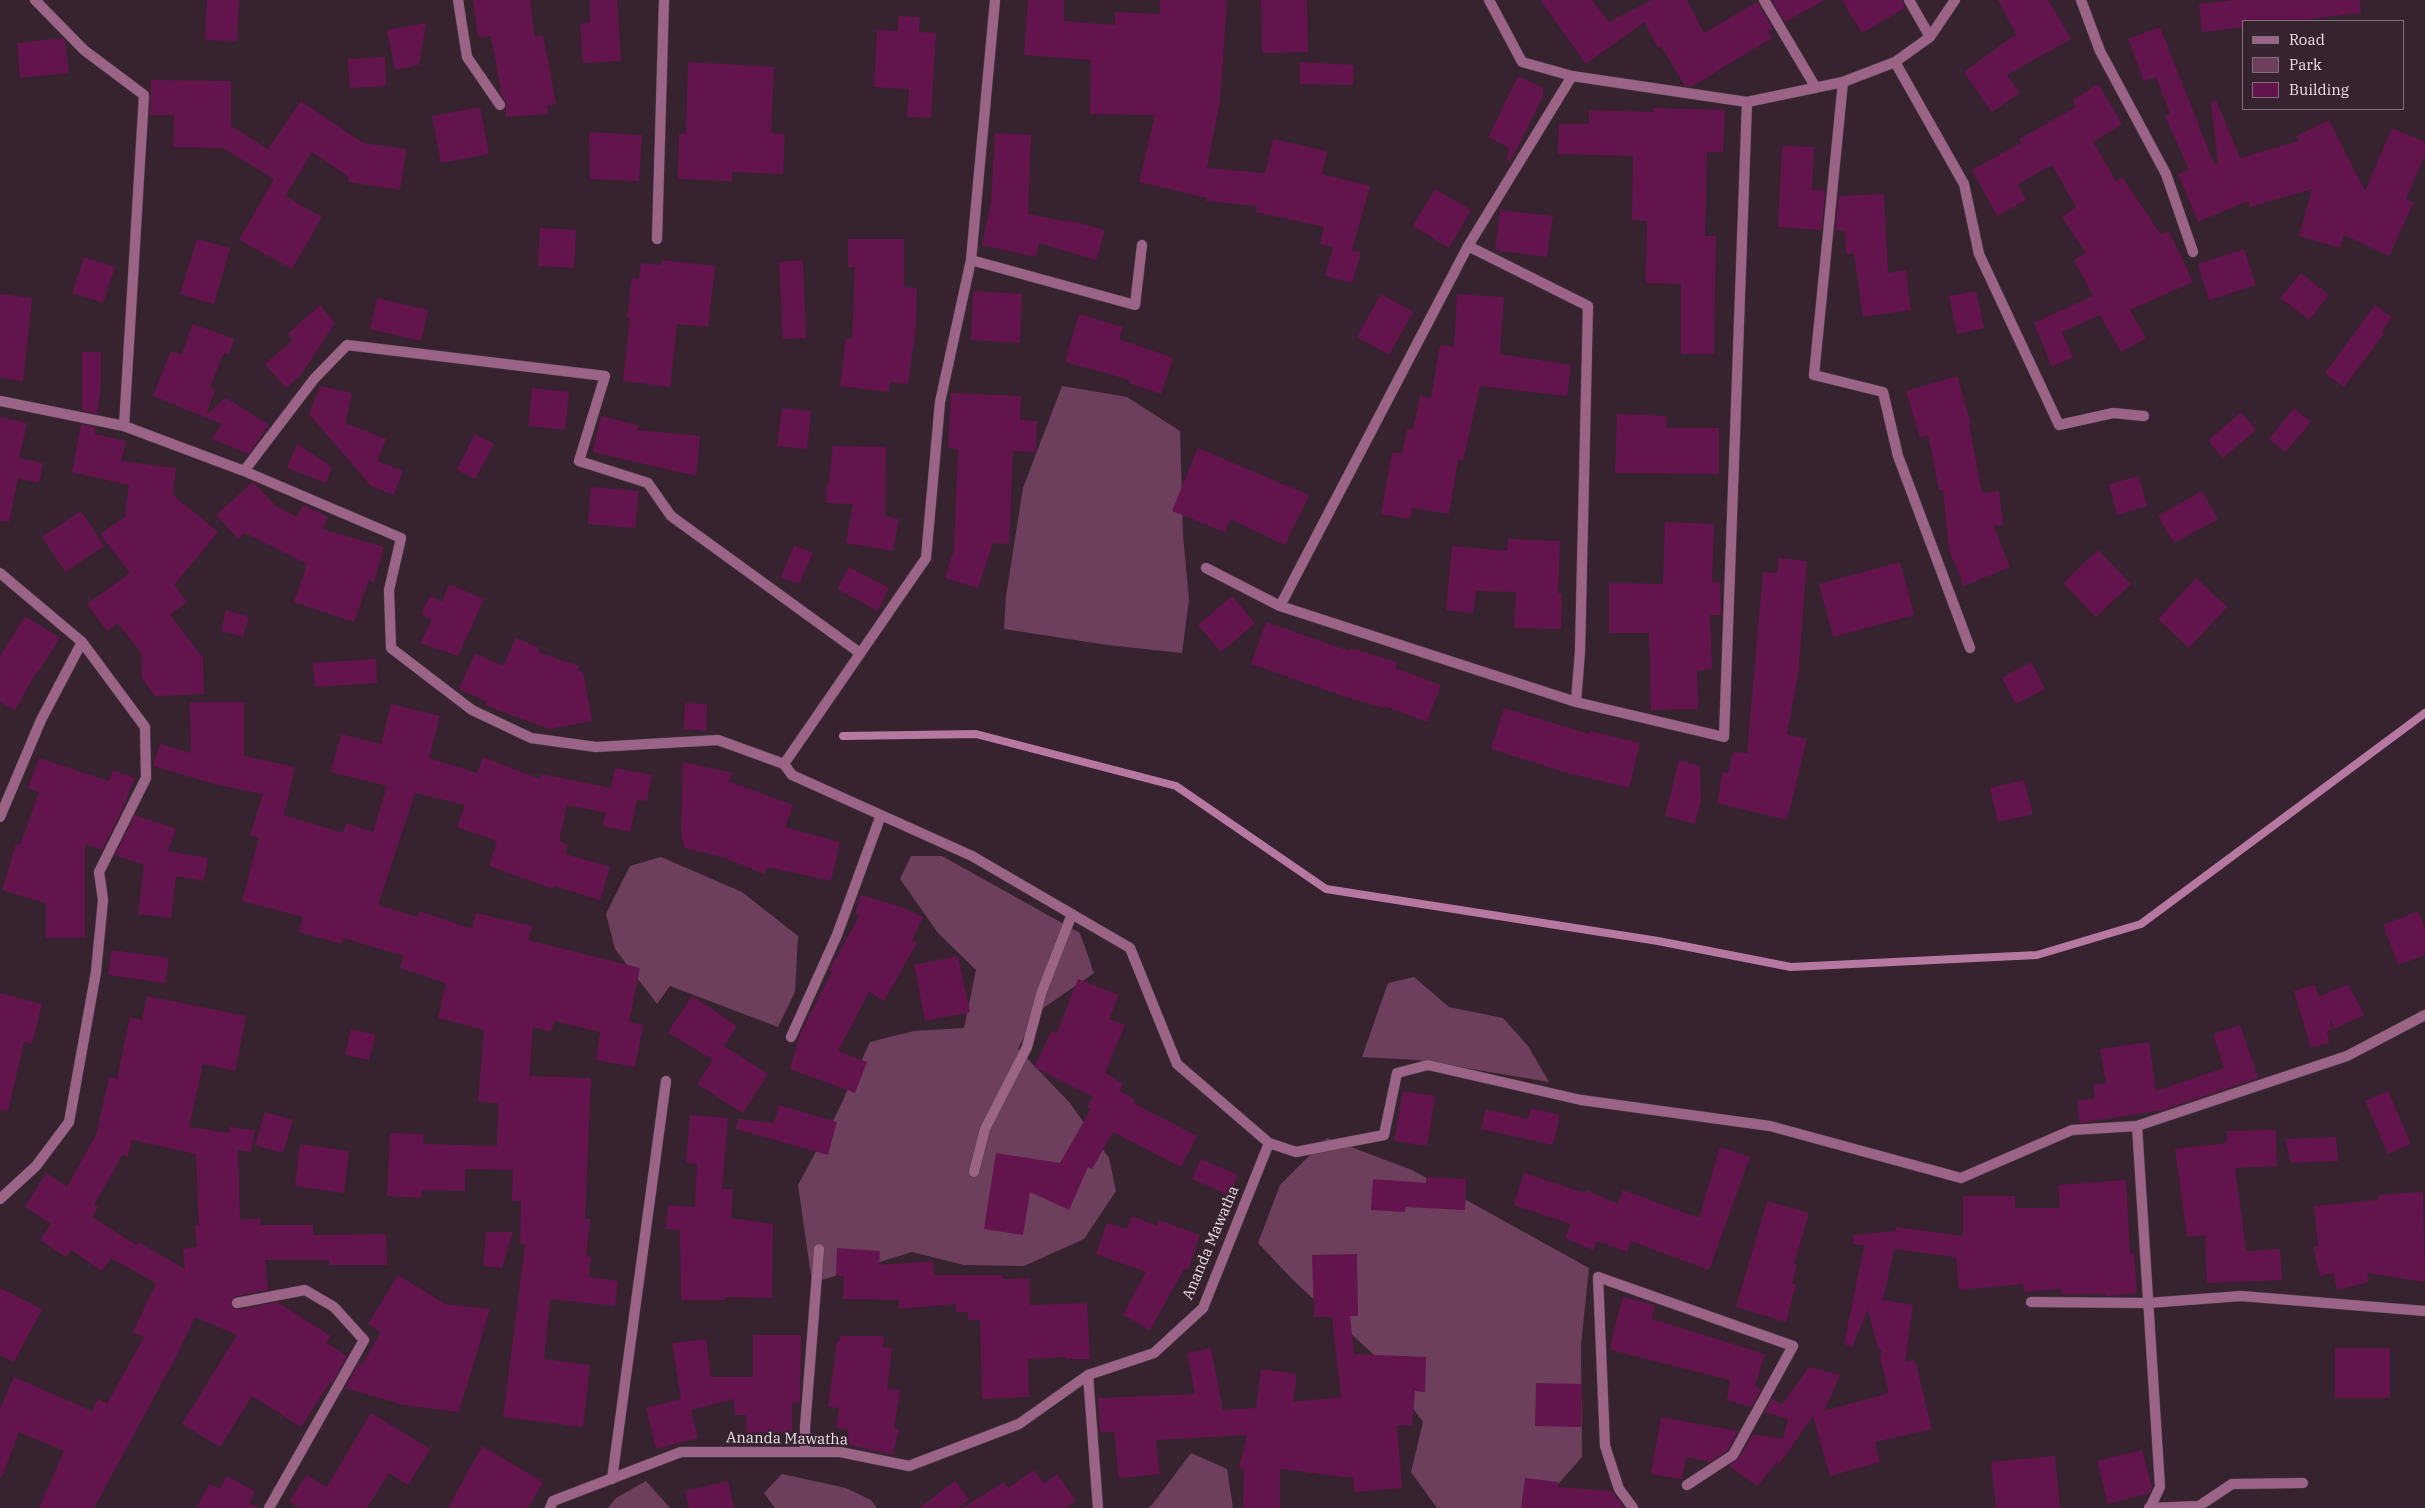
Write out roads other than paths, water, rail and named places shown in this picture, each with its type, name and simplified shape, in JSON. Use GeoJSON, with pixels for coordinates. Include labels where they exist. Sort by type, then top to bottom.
{"type":"FeatureCollection","features":[{"type":"Feature","properties":{"kind":"street"},"geometry":{"type":"LineString","coordinates":[[36,0],[84,50],[144,95],[124,426]]}},
{"type":"Feature","properties":{"kind":"street"},"geometry":{"type":"LineString","coordinates":[[458,0],[468,57],[500,105]]}},
{"type":"Feature","properties":{"kind":"street"},"geometry":{"type":"LineString","coordinates":[[657,239],[664,0]]}},
{"type":"Feature","properties":{"kind":"street"},"geometry":{"type":"LineString","coordinates":[[784,764],[926,558],[940,402],[972,260],[995,0]]}},
{"type":"Feature","properties":{"kind":"street"},"geometry":{"type":"LineString","coordinates":[[1489,0],[1522,62],[1572,76],[1748,102],[1843,82],[1895,62],[1930,37],[1955,0]]}},
{"type":"Feature","properties":{"kind":"street"},"geometry":{"type":"LineString","coordinates":[[1764,0],[1816,88]]}},
{"type":"Feature","properties":{"kind":"street"},"geometry":{"type":"LineString","coordinates":[[1908,0],[1930,37]]}},
{"type":"Feature","properties":{"kind":"street"},"geometry":{"type":"LineString","coordinates":[[2081,0],[2100,51],[2166,174],[2194,252]]}},
{"type":"Feature","properties":{"kind":"street"},"geometry":{"type":"LineString","coordinates":[[1895,62],[1964,184],[1979,254],[2059,425],[2113,413],[2144,416]]}},
{"type":"Feature","properties":{"kind":"street"},"geometry":{"type":"LineString","coordinates":[[1280,606],[1468,246],[1572,76]]}},
{"type":"Feature","properties":{"kind":"street"},"geometry":{"type":"LineString","coordinates":[[1843,82],[1814,375],[1883,392],[1898,456],[1970,648]]}},
{"type":"Feature","properties":{"kind":"street"},"geometry":{"type":"LineString","coordinates":[[1206,568],[1280,606],[1576,702],[1724,737],[1748,102]]}},
{"type":"Feature","properties":{"kind":"street"},"geometry":{"type":"LineString","coordinates":[[972,260],[1135,305],[1142,245]]}},
{"type":"Feature","properties":{"kind":"street"},"geometry":{"type":"LineString","coordinates":[[1468,246],[1588,306],[1580,651],[1576,702]]}},
{"type":"Feature","properties":{"kind":"street"},"geometry":{"type":"LineString","coordinates":[[244,471],[314,379],[347,345],[605,376],[579,461],[648,484],[671,516],[860,653]]}},
{"type":"Feature","properties":{"kind":"street"},"geometry":{"type":"LineString","coordinates":[[0,401],[124,426],[244,471],[401,538],[389,590],[392,648],[472,710],[531,738],[596,747],[718,740],[784,764],[792,775],[972,856],[1130,948],[1177,1064],[1269,1143],[1296,1152],[1384,1135],[1397,1073],[1428,1065],[1581,1100],[1770,1126],[1962,1178],[2072,1130],[2138,1126],[2347,1056],[2425,1015]]}},
{"type":"Feature","properties":{"kind":"street"},"geometry":{"type":"LineString","coordinates":[[0,573],[82,642],[145,727],[146,778],[99,872],[103,900],[96,972],[69,1122],[36,1166],[0,1199]]}},
{"type":"Feature","properties":{"kind":"street"},"geometry":{"type":"LineString","coordinates":[[0,816],[42,720],[82,642]]}},
{"type":"Feature","properties":{"kind":"street"},"geometry":{"type":"LineString","coordinates":[[791,1038],[837,934],[881,815]]}},
{"type":"Feature","properties":{"kind":"street"},"geometry":{"type":"LineString","coordinates":[[974,1172],[984,1129],[1027,1047],[1041,994],[1072,914]]}},
{"type":"Feature","properties":{"kind":"street"},"geometry":{"type":"LineString","coordinates":[[612,1479],[666,1081]]}},
{"type":"Feature","properties":{"kind":"street"},"geometry":{"type":"LineString","coordinates":[[2138,1126],[2160,1487],[2150,1508],[2199,1506],[2232,1484],[2303,1483]]}},
{"type":"Feature","properties":{"kind":"street","name":"Ananda Mawatha"},"geometry":{"type":"LineString","coordinates":[[550,1508],[553,1501],[681,1452],[840,1452],[909,1466],[1019,1424],[1088,1375],[1154,1353],[1203,1308],[1269,1143]]}},
{"type":"Feature","properties":{"kind":"street"},"geometry":{"type":"LineString","coordinates":[[805,1452],[805,1427],[819,1249]]}},
{"type":"Feature","properties":{"kind":"street"},"geometry":{"type":"LineString","coordinates":[[1633,1508],[1619,1489],[1605,1446],[1598,1277],[1793,1346],[1733,1455],[1687,1485]]}},
{"type":"Feature","properties":{"kind":"street"},"geometry":{"type":"LineString","coordinates":[[237,1303],[305,1290],[334,1307],[364,1340],[269,1508]]}},
{"type":"Feature","properties":{"kind":"street"},"geometry":{"type":"LineString","coordinates":[[2031,1302],[2148,1303],[2241,1296],[2425,1311]]}},
{"type":"Feature","properties":{"kind":"street"},"geometry":{"type":"LineString","coordinates":[[1088,1375],[1098,1508]]}},
{"type":"Feature","properties":{"kind":"waterway"},"geometry":{"type":"LineString","coordinates":[[843,736],[976,734],[1176,786],[1326,889],[1658,941],[1791,967],[2037,955],[2141,924],[2425,713]]}}]}
